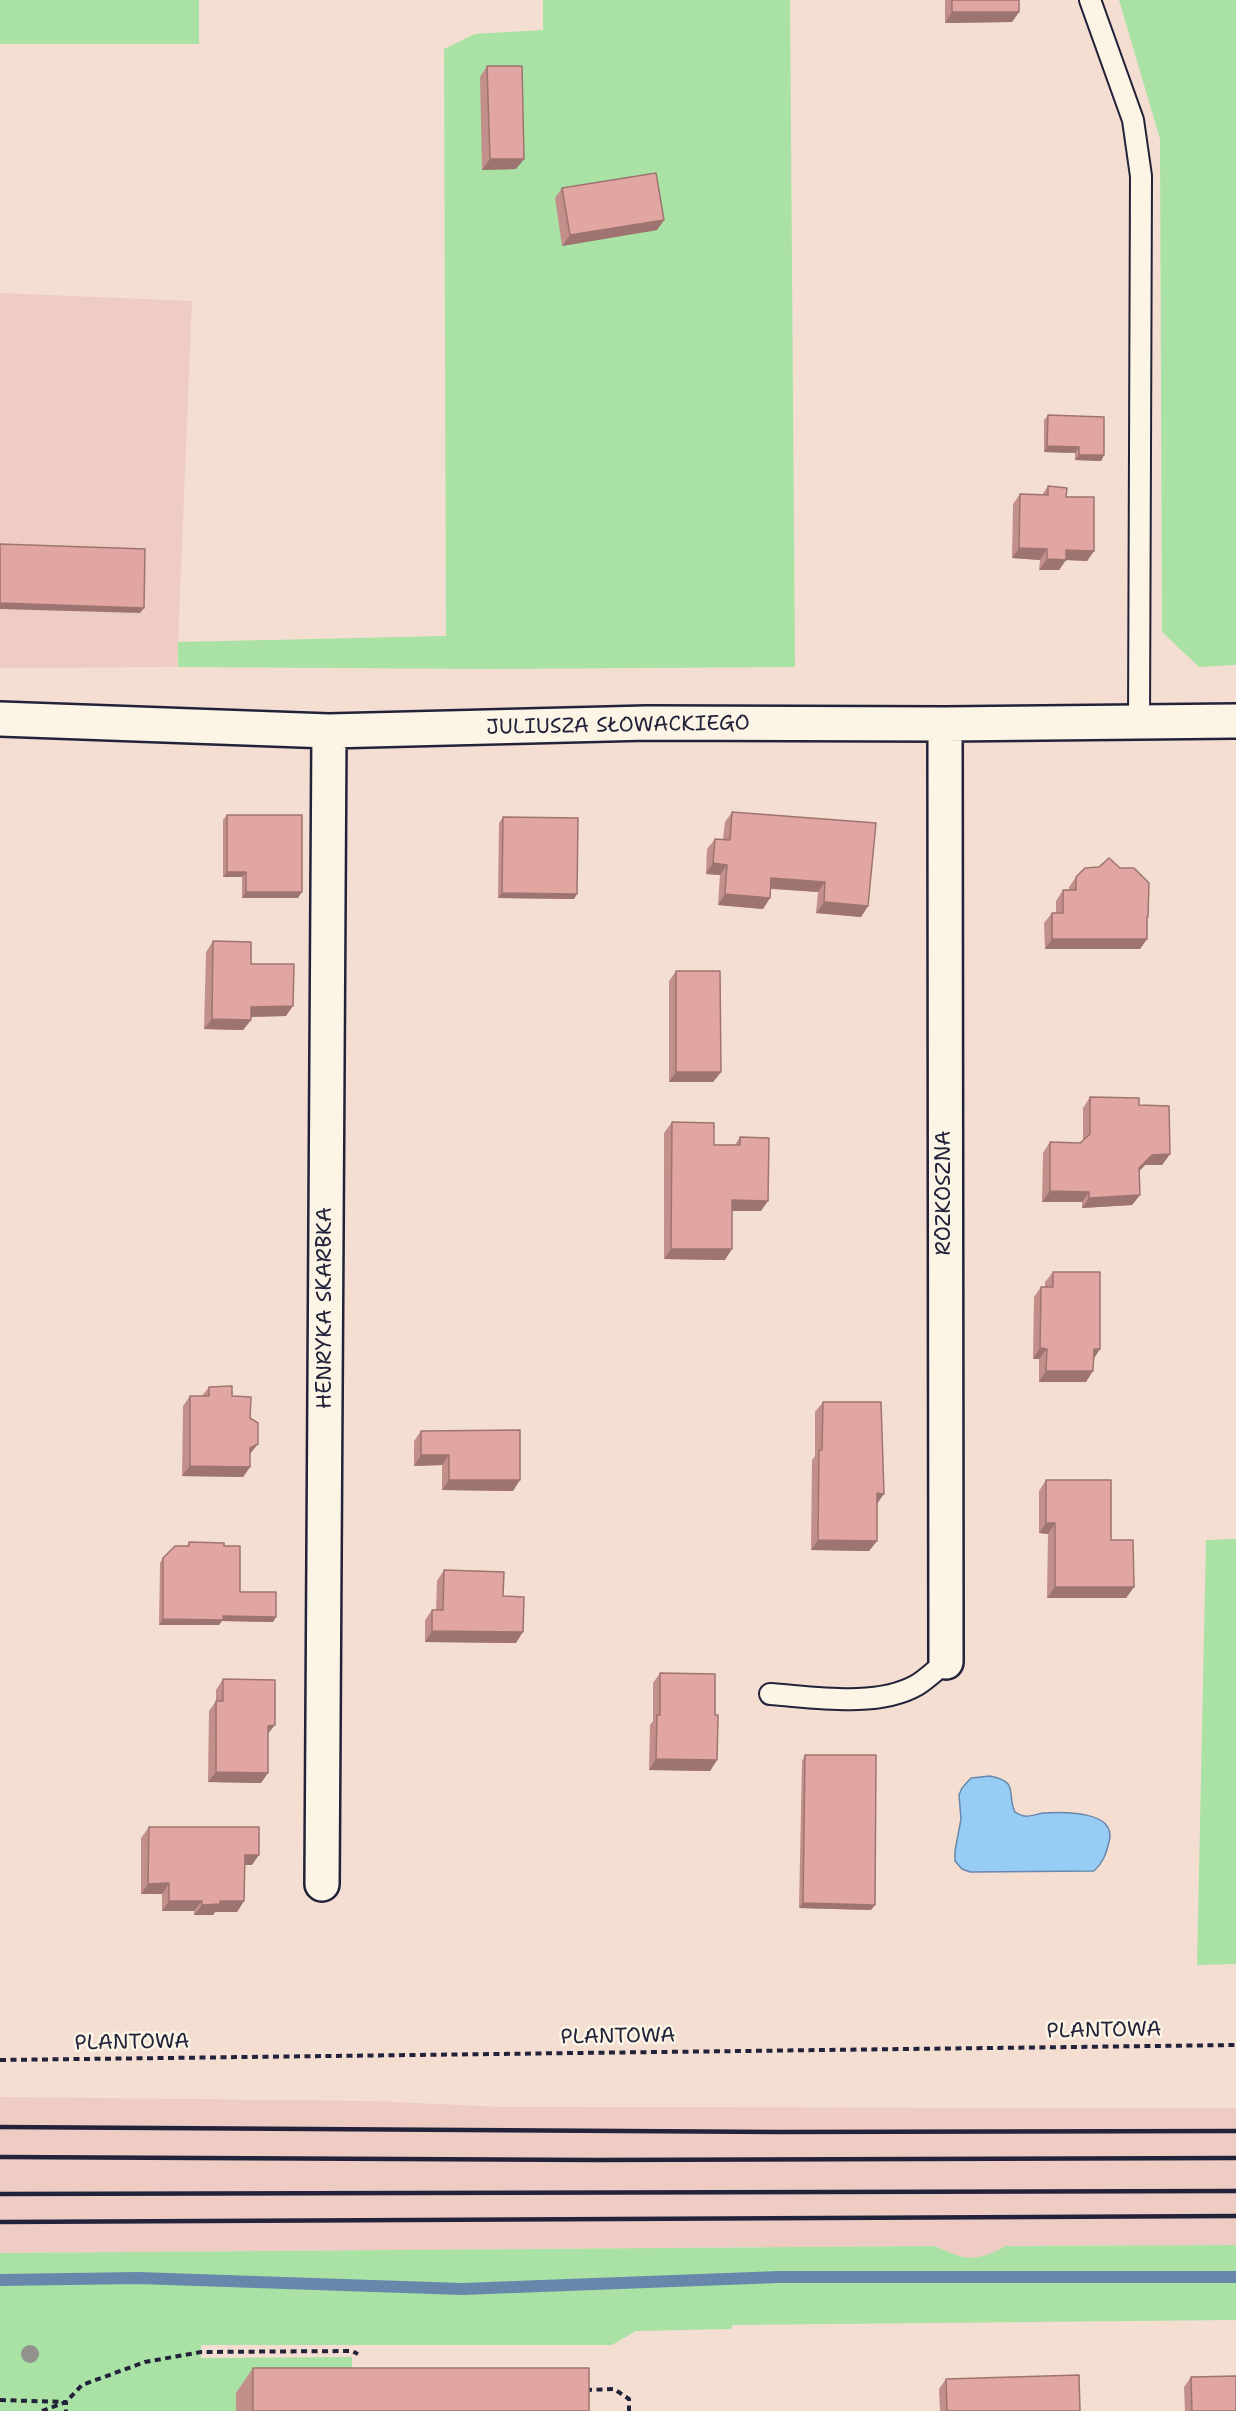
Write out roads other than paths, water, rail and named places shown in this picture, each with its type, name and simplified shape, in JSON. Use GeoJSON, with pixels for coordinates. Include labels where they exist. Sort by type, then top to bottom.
{"type":"FeatureCollection","features":[{"type":"Feature","properties":{"kind":"street","name":"JULIUSZA SŁOWACKIEGO"},"geometry":{"type":"LineString","coordinates":[[0,719],[329,731],[647,723],[945,724],[1236,721]]}},
{"type":"Feature","properties":{"kind":"street","name":"ROZKOSZNA"},"geometry":{"type":"LineString","coordinates":[[945,724],[946,1662]]}},
{"type":"Feature","properties":{"kind":"street","name":"HENRYKA SKARBKA"},"geometry":{"type":"LineString","coordinates":[[322,1884],[329,731]]}},
{"type":"Feature","properties":{"kind":"lane"},"geometry":{"type":"LineString","coordinates":[[1090,0],[1133,120],[1141,176],[1139,723]]}},
{"type":"Feature","properties":{"kind":"lane"},"geometry":{"type":"LineString","coordinates":[[770,1694],[855,1700],[896,1693],[917,1685],[946,1662]]}},
{"type":"Feature","properties":{"kind":"water"},"geometry":{"type":"Polygon","coordinates":[[[990,1776],[999,1778],[1009,1785],[1015,1812],[1021,1815],[1075,1813],[1097,1818],[1105,1824],[1110,1832],[1109,1842],[1104,1858],[1097,1868],[1094,1871],[970,1872],[962,1869],[955,1861],[961,1819],[959,1795],[971,1778],[990,1776]]]}},
{"type":"Feature","properties":{"kind":"waterway"},"geometry":{"type":"LineString","coordinates":[[0,2280],[138,2278],[462,2289],[779,2277],[1236,2277]]}},
{"type":"Feature","properties":{"kind":"railway"},"geometry":{"type":"LineString","coordinates":[[0,2127],[777,2132],[1236,2131]]}},
{"type":"Feature","properties":{"kind":"railway"},"geometry":{"type":"LineString","coordinates":[[0,2157],[596,2160],[1236,2158]]}},
{"type":"Feature","properties":{"kind":"railway"},"geometry":{"type":"LineString","coordinates":[[0,2194],[1236,2191]]}},
{"type":"Feature","properties":{"kind":"railway"},"geometry":{"type":"LineString","coordinates":[[0,2222],[1236,2216]]}}]}
